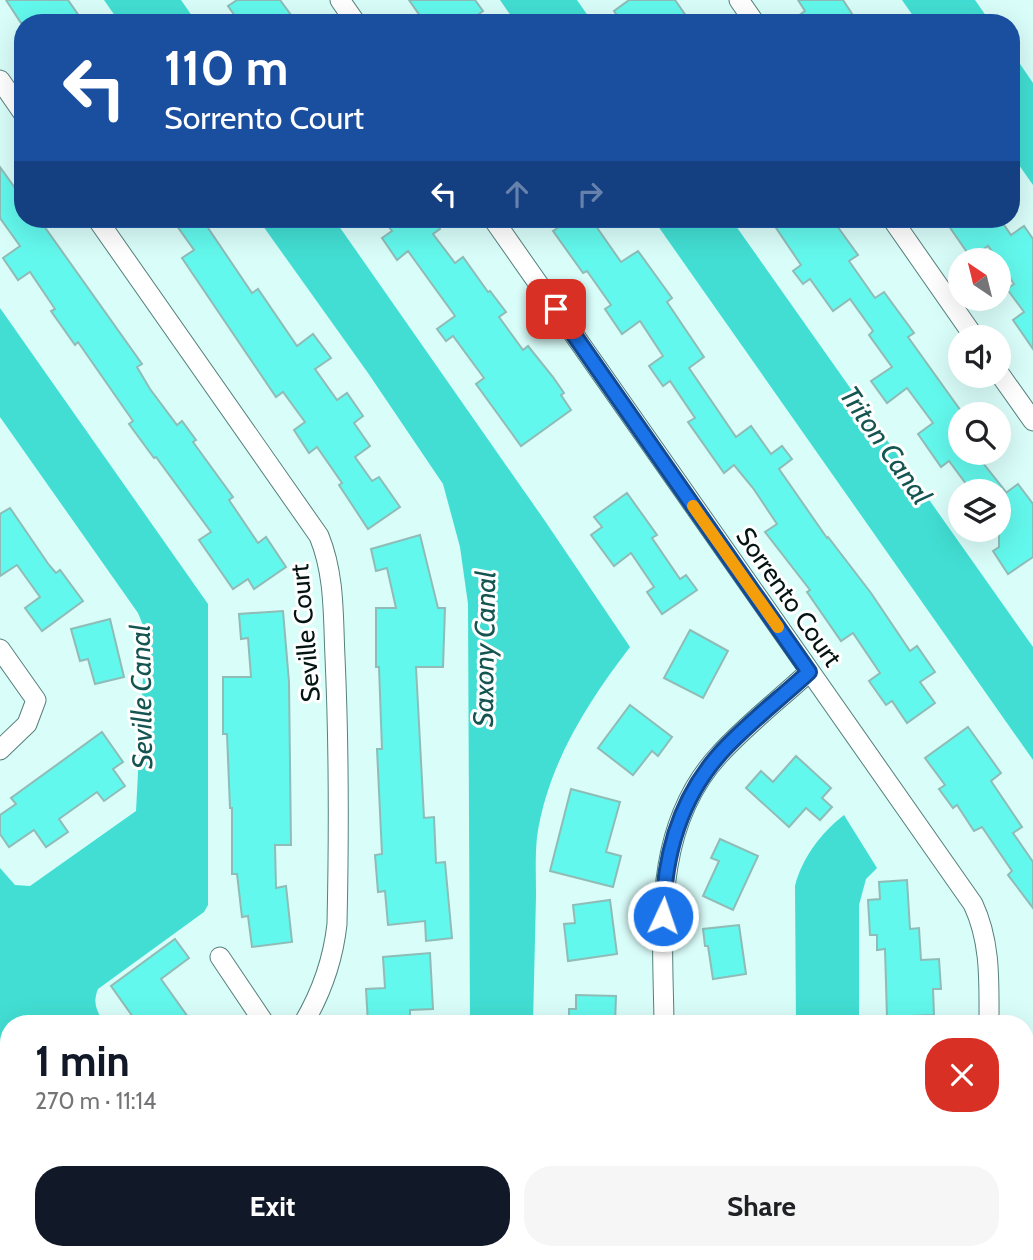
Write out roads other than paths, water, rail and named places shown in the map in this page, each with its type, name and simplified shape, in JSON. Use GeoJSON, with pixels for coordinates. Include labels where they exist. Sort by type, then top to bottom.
{"type":"FeatureCollection","features":[{"type":"Feature","properties":{"kind":"street"},"geometry":{"type":"LineString","coordinates":[[0,80],[14,100]]}},
{"type":"Feature","properties":{"kind":"street","name":"Seville Court"},"geometry":{"type":"LineString","coordinates":[[103,228],[319,536],[327,557],[331,579],[337,705],[337,924],[327,975],[308,1015]]}},
{"type":"Feature","properties":{"kind":"street","name":"Sorrento Court"},"geometry":{"type":"LineString","coordinates":[[499,228],[973,904],[982,923],[987,944],[989,1015]]}},
{"type":"Feature","properties":{"kind":"street"},"geometry":{"type":"LineString","coordinates":[[898,228],[966,325]]}},
{"type":"Feature","properties":{"kind":"street"},"geometry":{"type":"LineString","coordinates":[[1010,388],[1033,421]]}},
{"type":"Feature","properties":{"kind":"street"},"geometry":{"type":"LineString","coordinates":[[0,649],[36,700],[27,724],[0,750]]}},
{"type":"Feature","properties":{"kind":"street"},"geometry":{"type":"LineString","coordinates":[[664,1015],[664,886],[668,856],[677,827],[690,799],[719,755],[809,672]]}},
{"type":"Feature","properties":{"kind":"street"},"geometry":{"type":"LineString","coordinates":[[220,957],[259,1015]]}},
{"type":"Feature","properties":{"kind":"water"},"geometry":{"type":"Polygon","coordinates":[[[104,0],[181,0],[191,14],[114,14],[104,0]]]}},
{"type":"Feature","properties":{"kind":"water"},"geometry":{"type":"Polygon","coordinates":[[[500,0],[577,0],[587,14],[510,14],[500,0]]]}},
{"type":"Feature","properties":{"kind":"water"},"geometry":{"type":"Polygon","coordinates":[[[902,0],[975,0],[985,14],[912,14],[902,0]]]}},
{"type":"Feature","properties":{"kind":"water"},"geometry":{"type":"Polygon","coordinates":[[[1020,64],[1033,83],[1033,185],[1020,166],[1020,64]]]}},
{"type":"Feature","properties":{"kind":"water","name":"Saxony Canal"},"geometry":{"type":"Polygon","coordinates":[[[264,228],[340,228],[630,647],[571,736],[559,760],[542,811],[536,851],[533,1015],[470,1015],[468,604],[460,547],[443,484],[264,228]]]}},
{"type":"Feature","properties":{"kind":"water","name":"Triton Canal"},"geometry":{"type":"Polygon","coordinates":[[[659,228],[737,228],[948,527],[948,542],[959,542],[1033,647],[1033,760],[659,228]]]}},
{"type":"Feature","properties":{"kind":"water"},"geometry":{"type":"Polygon","coordinates":[[[0,308],[208,604],[208,905],[204,912],[98,989],[95,999],[100,1015],[0,1015],[0,868],[15,885],[30,886],[136,811],[145,630],[138,613],[0,417],[0,308]]]}},
{"type":"Feature","properties":{"kind":"water"},"geometry":{"type":"Polygon","coordinates":[[[844,815],[877,868],[866,879],[859,905],[859,1015],[796,1015],[795,886],[802,866],[828,830],[844,815]]]}},
{"type":"Feature","properties":{"kind":"water label","name":"Seville Canal"},"geometry":{"type":"Point","coordinates":[141,697]}}]}
